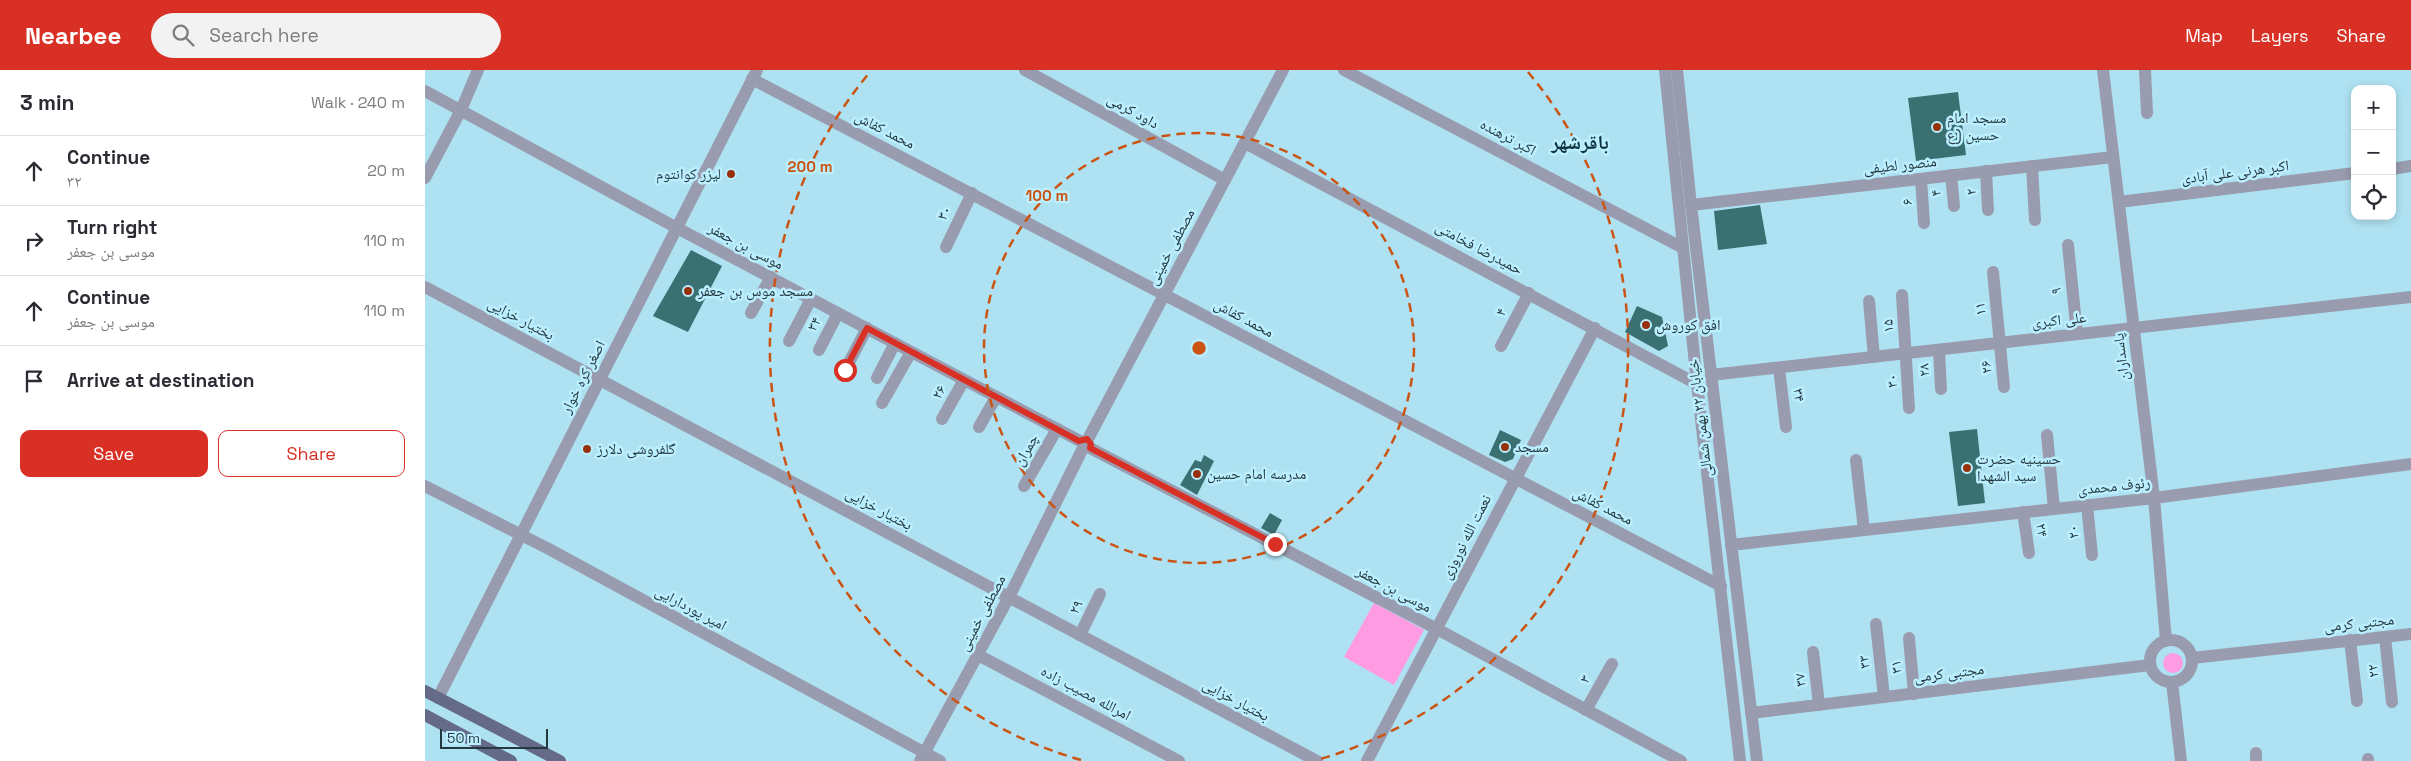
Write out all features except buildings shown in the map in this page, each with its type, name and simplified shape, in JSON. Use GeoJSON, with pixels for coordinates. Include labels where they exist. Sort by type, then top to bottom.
{"type":"FeatureCollection","features":[{"type":"Feature","properties":{"kind":"main road"},"geometry":{"type":"LineString","coordinates":[[425,691],[560,761]]}},
{"type":"Feature","properties":{"kind":"main road"},"geometry":{"type":"LineString","coordinates":[[425,714],[511,761]]}},
{"type":"Feature","properties":{"kind":"street"},"geometry":{"type":"LineString","coordinates":[[425,178],[461,110],[478,70]]}},
{"type":"Feature","properties":{"kind":"street","name":"داود کرمی"},"geometry":{"type":"LineString","coordinates":[[1025,70],[1225,180]]}},
{"type":"Feature","properties":{"kind":"street","name":"مصطفی خمینی"},"geometry":{"type":"LineString","coordinates":[[922,757],[1009,597],[1085,445],[1283,70]]}},
{"type":"Feature","properties":{"kind":"street","name":"اکبر ترهنده"},"geometry":{"type":"LineString","coordinates":[[1344,70],[1683,248]]}},
{"type":"Feature","properties":{"kind":"street","name":"خیابان ۲۲ بهمن شمالی"},"geometry":{"type":"LineString","coordinates":[[1665,70],[1697,384],[1740,761]]}},
{"type":"Feature","properties":{"kind":"street","name":"خیابان ۲۲ بهمن شمالی"},"geometry":{"type":"LineString","coordinates":[[1677,70],[1691,205],[1757,761]]}},
{"type":"Feature","properties":{"kind":"street","name":"پاسداران"},"geometry":{"type":"LineString","coordinates":[[2103,70],[2154,498],[2166,641]]}},
{"type":"Feature","properties":{"kind":"street"},"geometry":{"type":"LineString","coordinates":[[2145,70],[2147,113]]}},
{"type":"Feature","properties":{"kind":"street","name":"محمد کفاش"},"geometry":{"type":"LineString","coordinates":[[755,75],[972,193],[1721,586]]}},
{"type":"Feature","properties":{"kind":"street","name":"اصغر کره خوار"},"geometry":{"type":"LineString","coordinates":[[438,698],[755,75]]}},
{"type":"Feature","properties":{"kind":"street","name":"موسی بن جعفر"},"geometry":{"type":"LineString","coordinates":[[425,92],[1085,445],[1437,629],[1681,761]]}},
{"type":"Feature","properties":{"kind":"street","name":"حمیدرضا فخامتی"},"geometry":{"type":"LineString","coordinates":[[1245,143],[1697,384]]}},
{"type":"Feature","properties":{"kind":"street","name":"منصور لطیفی"},"geometry":{"type":"LineString","coordinates":[[1691,205],[2113,157]]}},
{"type":"Feature","properties":{"kind":"street"},"geometry":{"type":"LineString","coordinates":[[2032,166],[2035,220]]}},
{"type":"Feature","properties":{"kind":"street"},"geometry":{"type":"LineString","coordinates":[[2396,168],[2411,166]]}},
{"type":"Feature","properties":{"kind":"street","name":"۲"},"geometry":{"type":"LineString","coordinates":[[1986,171],[1988,210]]}},
{"type":"Feature","properties":{"kind":"street","name":"اکبر هرنی علی آبادی"},"geometry":{"type":"LineString","coordinates":[[2119,202],[2351,173]]}},
{"type":"Feature","properties":{"kind":"street","name":"۴"},"geometry":{"type":"LineString","coordinates":[[1951,176],[1954,206]]}},
{"type":"Feature","properties":{"kind":"street","name":"۶"},"geometry":{"type":"LineString","coordinates":[[1921,179],[1924,223]]}},
{"type":"Feature","properties":{"kind":"street","name":"۳۰"},"geometry":{"type":"LineString","coordinates":[[946,247],[972,193]]}},
{"type":"Feature","properties":{"kind":"street","name":"۹"},"geometry":{"type":"LineString","coordinates":[[2068,245],[2077,334]]}},
{"type":"Feature","properties":{"kind":"street","name":"۱۱"},"geometry":{"type":"LineString","coordinates":[[1993,272],[2000,343]]}},
{"type":"Feature","properties":{"kind":"street"},"geometry":{"type":"LineString","coordinates":[[751,313],[771,277]]}},
{"type":"Feature","properties":{"kind":"street","name":"بختیار خزایی"},"geometry":{"type":"LineString","coordinates":[[425,287],[1317,761]]}},
{"type":"Feature","properties":{"kind":"street","name":"۴"},"geometry":{"type":"LineString","coordinates":[[1501,346],[1529,293]]}},
{"type":"Feature","properties":{"kind":"street","name":"۱۵"},"geometry":{"type":"LineString","coordinates":[[1902,296],[1907,353]]}},
{"type":"Feature","properties":{"kind":"street","name":"علی اکبری"},"geometry":{"type":"LineString","coordinates":[[1711,375],[2411,297]]}},
{"type":"Feature","properties":{"kind":"street","name":"۳۴"},"geometry":{"type":"LineString","coordinates":[[789,341],[811,298]]}},
{"type":"Feature","properties":{"kind":"street"},"geometry":{"type":"LineString","coordinates":[[1869,301],[1874,357]]}},
{"type":"Feature","properties":{"kind":"street","name":"۳۴"},"geometry":{"type":"LineString","coordinates":[[819,350],[838,313]]}},
{"type":"Feature","properties":{"kind":"street"},"geometry":{"type":"LineString","coordinates":[[845,370],[867,328]]}},
{"type":"Feature","properties":{"kind":"street","name":"نعمت الله نوروزی"},"geometry":{"type":"LineString","coordinates":[[1367,761],[1514,478],[1595,328]]}},
{"type":"Feature","properties":{"kind":"street"},"geometry":{"type":"LineString","coordinates":[[877,378],[895,343]]}},
{"type":"Feature","properties":{"kind":"street","name":"۲۶"},"geometry":{"type":"LineString","coordinates":[[2000,343],[2004,387]]}},
{"type":"Feature","properties":{"kind":"street","name":"۲۸"},"geometry":{"type":"LineString","coordinates":[[1939,350],[1941,389]]}},
{"type":"Feature","properties":{"kind":"street"},"geometry":{"type":"LineString","coordinates":[[882,403],[911,352]]}},
{"type":"Feature","properties":{"kind":"street","name":"۳۰"},"geometry":{"type":"LineString","coordinates":[[1907,353],[1909,408]]}},
{"type":"Feature","properties":{"kind":"street","name":"۳۴"},"geometry":{"type":"LineString","coordinates":[[1779,368],[1786,427]]}},
{"type":"Feature","properties":{"kind":"street","name":"۲۶"},"geometry":{"type":"LineString","coordinates":[[942,419],[963,380]]}},
{"type":"Feature","properties":{"kind":"street"},"geometry":{"type":"LineString","coordinates":[[979,427],[996,397]]}},
{"type":"Feature","properties":{"kind":"street","name":"چمران"},"geometry":{"type":"LineString","coordinates":[[1024,486],[1057,429]]}},
{"type":"Feature","properties":{"kind":"street"},"geometry":{"type":"LineString","coordinates":[[2047,435],[2054,509]]}},
{"type":"Feature","properties":{"kind":"street"},"geometry":{"type":"LineString","coordinates":[[1856,460],[1865,530]]}},
{"type":"Feature","properties":{"kind":"street","name":"رئوف محمدی"},"geometry":{"type":"LineString","coordinates":[[1731,545],[2154,498],[2411,464]]}},
{"type":"Feature","properties":{"kind":"street","name":"امیر پوردارایی"},"geometry":{"type":"LineString","coordinates":[[425,486],[521,535],[922,757],[940,761]]}},
{"type":"Feature","properties":{"kind":"street","name":"۲۰"},"geometry":{"type":"LineString","coordinates":[[2087,505],[2092,555]]}},
{"type":"Feature","properties":{"kind":"street","name":"۲۴"},"geometry":{"type":"LineString","coordinates":[[2023,512],[2029,553]]}},
{"type":"Feature","properties":{"kind":"street","name":"۲۹"},"geometry":{"type":"LineString","coordinates":[[1080,635],[1100,594]]}},
{"type":"Feature","properties":{"kind":"street","name":"۳۳"},"geometry":{"type":"LineString","coordinates":[[1876,624],[1885,697]]}},
{"type":"Feature","properties":{"kind":"street","name":"مجتبی کرمی"},"geometry":{"type":"LineString","coordinates":[[2192,658],[2411,634]]}},
{"type":"Feature","properties":{"kind":"street","name":"۲۲"},"geometry":{"type":"LineString","coordinates":[[2385,637],[2393,702]]}},
{"type":"Feature","properties":{"kind":"street","name":"۳۱"},"geometry":{"type":"LineString","coordinates":[[1909,638],[1915,694]]}},
{"type":"Feature","properties":{"kind":"street"},"geometry":{"type":"LineString","coordinates":[[2350,640],[2357,701]]}},
{"type":"Feature","properties":{"kind":"street"},"geometry":{"type":"LineString","coordinates":[[2166,641],[2180,642],[2190,651],[2192,658],[2192,665],[2185,677],[2172,682],[2161,680],[2156,676],[2150,665],[2152,652],[2155,647],[2166,641]]}},
{"type":"Feature","properties":{"kind":"street","name":"۳۷"},"geometry":{"type":"LineString","coordinates":[[1813,652],[1819,705]]}},
{"type":"Feature","properties":{"kind":"street","name":"امرالله مصیب زاده"},"geometry":{"type":"LineString","coordinates":[[978,655],[1179,761]]}},
{"type":"Feature","properties":{"kind":"street","name":"۳"},"geometry":{"type":"LineString","coordinates":[[1586,710],[1612,664]]}},
{"type":"Feature","properties":{"kind":"street","name":"مجتبی کرمی"},"geometry":{"type":"LineString","coordinates":[[1751,713],[2150,665]]}},
{"type":"Feature","properties":{"kind":"street"},"geometry":{"type":"LineString","coordinates":[[2172,682],[2181,761]]}},
{"type":"Feature","properties":{"kind":"shaded area"},"geometry":{"type":"Polygon","coordinates":[[[1374,603],[1424,630],[1394,685],[1344,657],[1374,603]]]}},
{"type":"Feature","properties":{"kind":"shaded area"},"geometry":{"type":"Polygon","coordinates":[[[2173,653],[2180,656],[2183,663],[2180,670],[2173,673],[2166,670],[2163,663],[2166,656],[2173,653]]]}},
{"type":"Feature","properties":{"kind":"place","name":"مسجد امام حسین (ع"},"geometry":{"type":"Point","coordinates":[1937,127]}},
{"type":"Feature","properties":{"kind":"place","name":"لیزر کوانتوم"},"geometry":{"type":"Point","coordinates":[731,174]}},
{"type":"Feature","properties":{"kind":"place","name":"مسجد موس بن جعفر"},"geometry":{"type":"Point","coordinates":[688,291]}},
{"type":"Feature","properties":{"kind":"place","name":"افق کوروش"},"geometry":{"type":"Point","coordinates":[1646,325]}},
{"type":"Feature","properties":{"kind":"place","name":"مسجد"},"geometry":{"type":"Point","coordinates":[1505,447]}},
{"type":"Feature","properties":{"kind":"place","name":"گلفروشی دلارز"},"geometry":{"type":"Point","coordinates":[587,449]}},
{"type":"Feature","properties":{"kind":"place","name":"حسینیه حضرت سید الشهدا"},"geometry":{"type":"Point","coordinates":[1967,468]}},
{"type":"Feature","properties":{"kind":"place","name":"مدرسه امام حسین"},"geometry":{"type":"Point","coordinates":[1197,474]}},
{"type":"Feature","properties":{"kind":"district","name":"باقرشهر"},"geometry":{"type":"Point","coordinates":[1580,142]}},
{"type":"Feature","properties":{"kind":"route"},"geometry":{"type":"LineString","coordinates":[[845,370],[867,328],[1079,441],[1083,438],[1089,440],[1090,448],[1275,544]]}}]}
